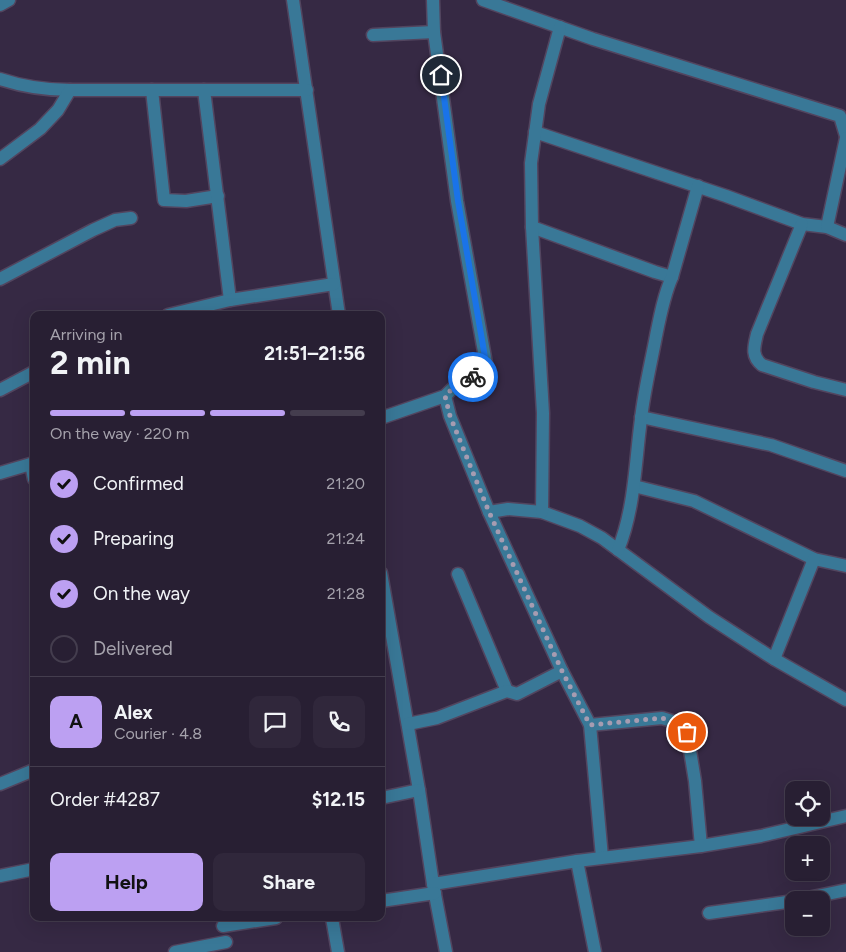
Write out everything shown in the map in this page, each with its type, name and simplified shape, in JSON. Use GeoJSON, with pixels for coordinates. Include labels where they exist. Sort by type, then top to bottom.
{"type":"FeatureCollection","features":[{"type":"Feature","properties":{"kind":"street"},"geometry":{"type":"LineString","coordinates":[[0,5],[9,0]]}},
{"type":"Feature","properties":{"kind":"street"},"geometry":{"type":"LineString","coordinates":[[293,0],[339,311]]}},
{"type":"Feature","properties":{"kind":"street"},"geometry":{"type":"LineString","coordinates":[[385,417],[445,396],[452,389],[483,372],[486,363],[458,201],[434,32],[433,0]]}},
{"type":"Feature","properties":{"kind":"street"},"geometry":{"type":"LineString","coordinates":[[482,0],[560,28],[840,116],[846,137],[827,227]]}},
{"type":"Feature","properties":{"kind":"street"},"geometry":{"type":"LineString","coordinates":[[542,512],[543,413],[532,227],[531,163],[539,104],[560,28]]}},
{"type":"Feature","properties":{"kind":"street"},"geometry":{"type":"LineString","coordinates":[[373,35],[434,32]]}},
{"type":"Feature","properties":{"kind":"street"},"geometry":{"type":"LineString","coordinates":[[0,80],[46,90],[307,90]]}},
{"type":"Feature","properties":{"kind":"street"},"geometry":{"type":"LineString","coordinates":[[0,160],[40,129],[58,110],[70,90]]}},
{"type":"Feature","properties":{"kind":"street"},"geometry":{"type":"LineString","coordinates":[[152,90],[164,200],[186,201],[218,196]]}},
{"type":"Feature","properties":{"kind":"street"},"geometry":{"type":"LineString","coordinates":[[204,90],[230,300]]}},
{"type":"Feature","properties":{"kind":"street"},"geometry":{"type":"LineString","coordinates":[[535,132],[698,186],[802,224],[827,227],[846,234]]}},
{"type":"Feature","properties":{"kind":"street"},"geometry":{"type":"LineString","coordinates":[[618,550],[626,531],[633,499],[641,417],[658,330],[668,287],[698,186]]}},
{"type":"Feature","properties":{"kind":"street"},"geometry":{"type":"LineString","coordinates":[[0,279],[93,230],[115,220],[131,218]]}},
{"type":"Feature","properties":{"kind":"street"},"geometry":{"type":"LineString","coordinates":[[802,224],[757,334],[753,350],[757,361],[762,365],[846,390]]}},
{"type":"Feature","properties":{"kind":"street"},"geometry":{"type":"LineString","coordinates":[[532,227],[672,277]]}},
{"type":"Feature","properties":{"kind":"street"},"geometry":{"type":"LineString","coordinates":[[185,311],[230,300],[334,284]]}},
{"type":"Feature","properties":{"kind":"street"},"geometry":{"type":"LineString","coordinates":[[0,390],[30,374]]}},
{"type":"Feature","properties":{"kind":"street"},"geometry":{"type":"LineString","coordinates":[[445,396],[450,416],[489,512],[562,671],[590,725],[602,857]]}},
{"type":"Feature","properties":{"kind":"street"},"geometry":{"type":"LineString","coordinates":[[641,417],[771,445],[846,472]]}},
{"type":"Feature","properties":{"kind":"street"},"geometry":{"type":"LineString","coordinates":[[0,473],[30,465]]}},
{"type":"Feature","properties":{"kind":"street"},"geometry":{"type":"LineString","coordinates":[[634,486],[694,501],[814,559],[846,566]]}},
{"type":"Feature","properties":{"kind":"street"},"geometry":{"type":"LineString","coordinates":[[489,512],[508,509],[542,512],[580,526],[602,538],[709,617],[774,659],[846,700]]}},
{"type":"Feature","properties":{"kind":"street"},"geometry":{"type":"LineString","coordinates":[[774,659],[814,559]]}},
{"type":"Feature","properties":{"kind":"street"},"geometry":{"type":"LineString","coordinates":[[458,574],[507,691]]}},
{"type":"Feature","properties":{"kind":"street"},"geometry":{"type":"LineString","coordinates":[[385,618],[386,631],[408,724],[446,952]]}},
{"type":"Feature","properties":{"kind":"street"},"geometry":{"type":"LineString","coordinates":[[408,724],[437,718],[507,691],[517,694],[562,671]]}},
{"type":"Feature","properties":{"kind":"street"},"geometry":{"type":"LineString","coordinates":[[590,725],[662,718],[675,722],[687,732],[696,790],[701,846]]}},
{"type":"Feature","properties":{"kind":"street"},"geometry":{"type":"LineString","coordinates":[[0,784],[30,772]]}},
{"type":"Feature","properties":{"kind":"street"},"geometry":{"type":"LineString","coordinates":[[385,797],[419,790]]}},
{"type":"Feature","properties":{"kind":"street"},"geometry":{"type":"LineString","coordinates":[[385,901],[434,889],[576,861],[701,846],[761,836],[846,816]]}},
{"type":"Feature","properties":{"kind":"street"},"geometry":{"type":"LineString","coordinates":[[576,861],[595,952]]}},
{"type":"Feature","properties":{"kind":"street"},"geometry":{"type":"LineString","coordinates":[[0,876],[30,870]]}},
{"type":"Feature","properties":{"kind":"street"},"geometry":{"type":"LineString","coordinates":[[830,893],[846,890]]}},
{"type":"Feature","properties":{"kind":"street"},"geometry":{"type":"LineString","coordinates":[[710,914],[785,902]]}},
{"type":"Feature","properties":{"kind":"street"},"geometry":{"type":"LineString","coordinates":[[175,952],[227,947],[222,922],[236,921]]}},
{"type":"Feature","properties":{"kind":"street"},"geometry":{"type":"LineString","coordinates":[[333,921],[338,952]]}},
{"type":"Feature","properties":{"kind":"way so far"},"geometry":{"type":"LineString","coordinates":[[473,377],[452,389],[445,396],[450,416],[489,512],[555,652],[562,671],[590,725],[662,718],[675,722],[687,732]]}},
{"type":"Feature","properties":{"kind":"route"},"geometry":{"type":"LineString","coordinates":[[441,75],[458,201],[486,363],[483,372],[473,377]]}}]}
